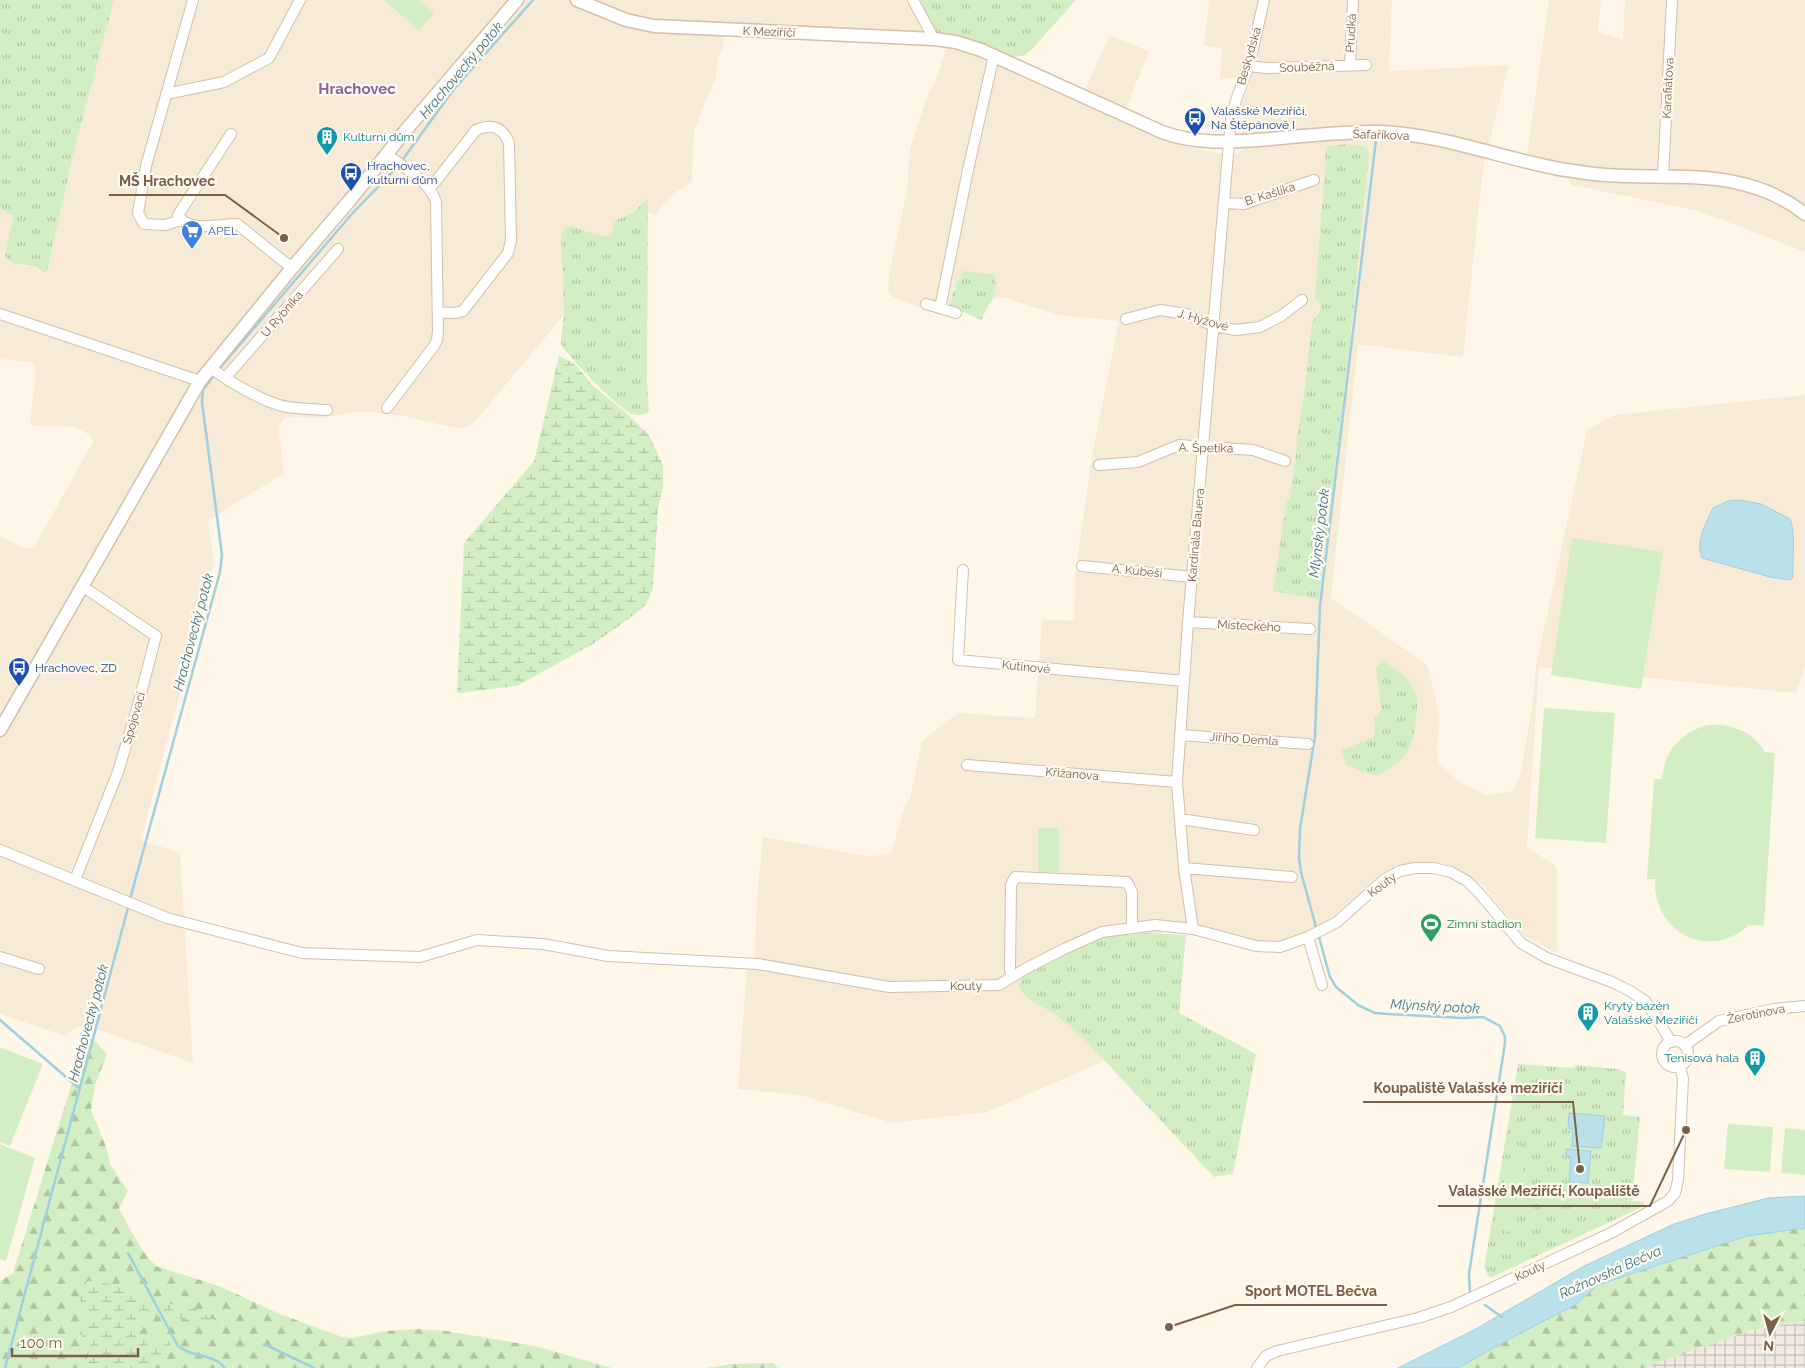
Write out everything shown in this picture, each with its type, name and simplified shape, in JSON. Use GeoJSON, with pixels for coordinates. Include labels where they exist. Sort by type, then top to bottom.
{"type":"FeatureCollection","features":[{"type":"Feature","properties":{"kind":"street"},"geometry":{"type":"LineString","coordinates":[[193,0],[146,166],[138,213],[144,224],[165,225],[181,220],[202,228],[217,224],[237,224],[292,268]]}},
{"type":"Feature","properties":{"kind":"street"},"geometry":{"type":"LineString","coordinates":[[166,94],[224,82],[269,58],[300,0]]}},
{"type":"Feature","properties":{"kind":"street"},"geometry":{"type":"LineString","coordinates":[[0,730],[200,381],[217,373],[292,268],[350,200],[391,157],[517,0]]}},
{"type":"Feature","properties":{"kind":"street","name":"K Meziříčí"},"geometry":{"type":"LineString","coordinates":[[577,0],[626,20],[654,26],[934,39],[965,45]]}},
{"type":"Feature","properties":{"kind":"street"},"geometry":{"type":"LineString","coordinates":[[913,0],[934,39]]}},
{"type":"Feature","properties":{"kind":"street","name":"Beskydská"},"geometry":{"type":"LineString","coordinates":[[1229,142],[1232,111],[1248,66],[1264,0]]}},
{"type":"Feature","properties":{"kind":"street","name":"Prudká"},"geometry":{"type":"LineString","coordinates":[[1350,65],[1353,0]]}},
{"type":"Feature","properties":{"kind":"street","name":"Karafiátova"},"geometry":{"type":"LineString","coordinates":[[1663,176],[1672,0]]}},
{"type":"Feature","properties":{"kind":"street","name":"Šafaříkova"},"geometry":{"type":"LineString","coordinates":[[965,45],[994,55],[1137,121],[1171,135],[1192,141],[1229,142],[1321,134],[1396,133],[1437,140],[1566,170],[1605,175],[1710,178],[1754,186],[1783,198],[1805,214]]}},
{"type":"Feature","properties":{"kind":"street"},"geometry":{"type":"LineString","coordinates":[[940,308],[994,55]]}},
{"type":"Feature","properties":{"kind":"street","name":"Souběžná"},"geometry":{"type":"LineString","coordinates":[[1248,66],[1266,68],[1366,65]]}},
{"type":"Feature","properties":{"kind":"street"},"geometry":{"type":"LineString","coordinates":[[429,188],[476,130],[484,126],[490,126],[498,128],[506,135],[510,143],[511,245],[508,253],[463,311],[455,314],[438,312]]}},
{"type":"Feature","properties":{"kind":"street"},"geometry":{"type":"LineString","coordinates":[[181,220],[178,215],[231,134]]}},
{"type":"Feature","properties":{"kind":"street","name":"Kardinála Bauera"},"geometry":{"type":"LineString","coordinates":[[1192,929],[1184,868],[1177,782],[1188,622],[1229,142]]}},
{"type":"Feature","properties":{"kind":"street"},"geometry":{"type":"LineString","coordinates":[[387,408],[434,346],[437,340],[438,312],[436,202],[433,192],[391,157]]}},
{"type":"Feature","properties":{"kind":"street","name":"B. Kašlíka"},"geometry":{"type":"LineString","coordinates":[[1224,203],[1244,204],[1314,180]]}},
{"type":"Feature","properties":{"kind":"street","name":"U Rybníka"},"geometry":{"type":"LineString","coordinates":[[217,373],[338,249]]}},
{"type":"Feature","properties":{"kind":"street","name":"J. Hýžové"},"geometry":{"type":"LineString","coordinates":[[1126,319],[1160,310],[1186,314],[1214,326],[1236,330],[1260,327],[1281,316],[1302,300]]}},
{"type":"Feature","properties":{"kind":"street"},"geometry":{"type":"LineString","coordinates":[[926,304],[956,313]]}},
{"type":"Feature","properties":{"kind":"street"},"geometry":{"type":"LineString","coordinates":[[0,314],[200,381]]}},
{"type":"Feature","properties":{"kind":"street"},"geometry":{"type":"LineString","coordinates":[[217,373],[268,400],[286,407],[327,410]]}},
{"type":"Feature","properties":{"kind":"street","name":"A. Špetíka"},"geometry":{"type":"LineString","coordinates":[[1098,465],[1138,462],[1179,445],[1254,450],[1284,461]]}},
{"type":"Feature","properties":{"kind":"street","name":"A. Kubeši"},"geometry":{"type":"LineString","coordinates":[[1082,566],[1192,577]]}},
{"type":"Feature","properties":{"kind":"street","name":"Kutinové"},"geometry":{"type":"LineString","coordinates":[[963,570],[958,660],[1184,681]]}},
{"type":"Feature","properties":{"kind":"street","name":"Spojovací"},"geometry":{"type":"LineString","coordinates":[[75,880],[118,772],[156,636],[82,586]]}},
{"type":"Feature","properties":{"kind":"street","name":"Místeckého"},"geometry":{"type":"LineString","coordinates":[[1188,622],[1310,629]]}},
{"type":"Feature","properties":{"kind":"street","name":"Jiřího Demla"},"geometry":{"type":"LineString","coordinates":[[1180,734],[1308,744]]}},
{"type":"Feature","properties":{"kind":"street","name":"Křižanova"},"geometry":{"type":"LineString","coordinates":[[967,765],[1177,782]]}},
{"type":"Feature","properties":{"kind":"street"},"geometry":{"type":"LineString","coordinates":[[1180,819],[1254,830]]}},
{"type":"Feature","properties":{"kind":"street","name":"Kouty"},"geometry":{"type":"LineString","coordinates":[[0,850],[167,918],[302,954],[420,957],[477,940],[543,944],[608,956],[758,964],[889,987],[995,986],[1002,984],[1064,949],[1102,932],[1132,928],[1162,925],[1192,929],[1243,943],[1280,947],[1308,937],[1337,922],[1385,879],[1400,871],[1415,868],[1433,868],[1451,872],[1467,881],[1521,943],[1547,958],[1612,982],[1630,991],[1645,1002],[1671,1042]]}},
{"type":"Feature","properties":{"kind":"street"},"geometry":{"type":"LineString","coordinates":[[1184,868],[1292,878]]}},
{"type":"Feature","properties":{"kind":"street"},"geometry":{"type":"LineString","coordinates":[[1012,977],[1010,971],[1012,884],[1015,877],[1127,882],[1132,892],[1132,928]]}},
{"type":"Feature","properties":{"kind":"street"},"geometry":{"type":"LineString","coordinates":[[1308,937],[1322,985]]}},
{"type":"Feature","properties":{"kind":"street"},"geometry":{"type":"LineString","coordinates":[[0,957],[39,969]]}},
{"type":"Feature","properties":{"kind":"street","name":"Žerotínova"},"geometry":{"type":"LineString","coordinates":[[1685,1045],[1719,1022],[1774,1009],[1805,1006]]}},
{"type":"Feature","properties":{"kind":"street"},"geometry":{"type":"LineString","coordinates":[[1680,1066],[1670,1066],[1663,1058],[1664,1048],[1671,1042],[1681,1042],[1685,1045]]}},
{"type":"Feature","properties":{"kind":"street","name":"Kouty"},"geometry":{"type":"LineString","coordinates":[[1257,1368],[1266,1356],[1277,1351],[1418,1318],[1463,1303],[1611,1233],[1668,1201],[1675,1193],[1678,1180],[1683,1079],[1680,1066],[1688,1060],[1689,1055],[1685,1045]]}},
{"type":"Feature","properties":{"kind":"shaded area"},"geometry":{"type":"Polygon","coordinates":[[[114,0],[907,0],[924,31],[727,23],[723,47],[718,57],[716,76],[694,131],[692,180],[674,193],[661,206],[657,216],[648,213],[648,199],[633,213],[618,219],[614,223],[613,230],[608,235],[597,236],[579,227],[572,226],[563,232],[561,236],[564,315],[472,425],[461,429],[403,416],[371,412],[352,412],[324,418],[293,417],[284,419],[280,425],[279,432],[284,473],[208,521],[214,563],[141,840],[180,853],[193,1063],[88,1026],[75,1027],[65,1036],[0,1014],[0,536],[25,549],[31,548],[36,544],[93,442],[90,435],[75,427],[32,426],[30,424],[35,379],[34,364],[32,362],[0,359],[0,209],[12,215],[11,263],[25,267],[32,266],[42,273],[46,273],[74,151],[114,0]]]}},
{"type":"Feature","properties":{"kind":"shaded area"},"geometry":{"type":"Polygon","coordinates":[[[1209,0],[1392,0],[1389,71],[1509,65],[1483,168],[1463,357],[1358,344],[1331,598],[1428,667],[1440,718],[1437,748],[1439,764],[1460,782],[1485,795],[1511,792],[1516,785],[1521,771],[1533,701],[1536,666],[1587,430],[1614,415],[1805,395],[1805,666],[1796,693],[1539,667],[1527,847],[1557,867],[1557,953],[1521,934],[1484,886],[1447,864],[1418,862],[1382,873],[1322,926],[1277,943],[1234,934],[1234,937],[1192,923],[1162,921],[1162,1036],[987,1112],[892,1123],[800,1095],[738,1089],[747,969],[754,968],[757,898],[763,837],[867,856],[891,852],[906,803],[910,799],[922,741],[958,713],[1035,718],[1042,619],[1074,621],[1075,575],[1093,451],[1119,321],[1058,315],[1002,297],[993,299],[995,291],[992,273],[985,272],[961,276],[956,283],[956,289],[952,295],[954,317],[893,297],[888,291],[889,275],[907,191],[910,149],[929,90],[935,83],[946,48],[986,59],[1079,102],[1110,36],[1149,51],[1121,121],[1184,146],[1218,153],[1238,154],[1242,149],[1242,132],[1237,128],[1238,115],[1252,77],[1220,79],[1222,48],[1204,46],[1209,0]]]}},
{"type":"Feature","properties":{"kind":"shaded area"},"geometry":{"type":"Polygon","coordinates":[[[1549,0],[1601,0],[1598,32],[1623,40],[1625,0],[1805,0],[1805,252],[1699,211],[1571,185],[1568,179],[1555,177],[1555,163],[1527,154],[1549,0]]]}},
{"type":"Feature","properties":{"kind":"shaded area"},"geometry":{"type":"Polygon","coordinates":[[[1805,1321],[1805,1368],[1643,1368],[1751,1330],[1805,1321]]]}},
{"type":"Feature","properties":{"kind":"green space"},"geometry":{"type":"Polygon","coordinates":[[[0,0],[114,0],[74,151],[46,273],[35,267],[10,262],[5,255],[13,218],[12,215],[0,209],[0,0]]]}},
{"type":"Feature","properties":{"kind":"green space"},"geometry":{"type":"Polygon","coordinates":[[[384,0],[419,0],[434,13],[419,30],[384,0]]]}},
{"type":"Feature","properties":{"kind":"green space"},"geometry":{"type":"Polygon","coordinates":[[[916,0],[1076,0],[1032,49],[1025,55],[1013,57],[975,41],[933,34],[916,0]]]}},
{"type":"Feature","properties":{"kind":"green space"},"geometry":{"type":"Polygon","coordinates":[[[1346,144],[1367,148],[1369,154],[1349,352],[1319,599],[1273,591],[1285,512],[1294,473],[1312,322],[1320,312],[1321,305],[1315,298],[1327,146],[1346,144]]]}},
{"type":"Feature","properties":{"kind":"green space"},"geometry":{"type":"Polygon","coordinates":[[[648,198],[647,381],[649,410],[647,413],[638,415],[628,412],[613,400],[582,369],[561,344],[564,315],[561,236],[565,229],[570,227],[601,236],[608,235],[613,230],[614,223],[618,219],[633,213],[648,198]]]}},
{"type":"Feature","properties":{"kind":"green space"},"geometry":{"type":"Polygon","coordinates":[[[963,271],[995,274],[996,285],[993,299],[981,320],[949,306],[949,303],[952,301],[952,293],[956,289],[956,283],[963,271]]]}},
{"type":"Feature","properties":{"kind":"green space"},"geometry":{"type":"Polygon","coordinates":[[[559,356],[575,364],[593,386],[625,412],[649,435],[663,465],[663,487],[658,509],[653,588],[646,605],[623,623],[593,644],[517,686],[460,693],[457,692],[464,543],[534,461],[559,356]]]}},
{"type":"Feature","properties":{"kind":"green space"},"geometry":{"type":"Polygon","coordinates":[[[1572,538],[1663,552],[1641,689],[1551,675],[1572,538]]]}},
{"type":"Feature","properties":{"kind":"green space"},"geometry":{"type":"Polygon","coordinates":[[[1384,661],[1406,677],[1417,695],[1417,711],[1414,733],[1408,751],[1401,760],[1377,776],[1346,765],[1342,750],[1374,737],[1375,718],[1381,711],[1376,667],[1384,661]]]}},
{"type":"Feature","properties":{"kind":"green space"},"geometry":{"type":"Polygon","coordinates":[[[1544,708],[1615,713],[1606,843],[1535,838],[1544,708]]]}},
{"type":"Feature","properties":{"kind":"green space"},"geometry":{"type":"Polygon","coordinates":[[[1707,725],[1724,725],[1740,730],[1754,739],[1765,752],[1775,753],[1764,926],[1749,925],[1733,936],[1717,941],[1701,941],[1686,936],[1673,927],[1663,914],[1657,898],[1655,879],[1647,879],[1654,779],[1662,779],[1666,760],[1676,744],[1689,733],[1707,725]]]}},
{"type":"Feature","properties":{"kind":"green space"},"geometry":{"type":"Polygon","coordinates":[[[1038,828],[1059,828],[1059,872],[1038,872],[1038,828]]]}},
{"type":"Feature","properties":{"kind":"green space"},"geometry":{"type":"Polygon","coordinates":[[[1125,933],[1130,935],[1145,933],[1186,935],[1179,1013],[1256,1054],[1233,1174],[1214,1177],[1085,1040],[1055,1014],[1029,999],[1019,988],[1018,984],[1031,972],[1054,959],[1090,943],[1125,933]]]}},
{"type":"Feature","properties":{"kind":"green space"},"geometry":{"type":"Polygon","coordinates":[[[86,1032],[107,1054],[95,1085],[91,1110],[107,1149],[110,1164],[128,1191],[119,1208],[132,1233],[148,1258],[156,1266],[219,1286],[280,1314],[342,1337],[353,1338],[385,1331],[416,1329],[446,1331],[535,1346],[612,1368],[0,1368],[0,1281],[13,1273],[86,1032]]]}},
{"type":"Feature","properties":{"kind":"green space"},"geometry":{"type":"Polygon","coordinates":[[[0,1047],[43,1064],[10,1146],[0,1142],[0,1047]]]}},
{"type":"Feature","properties":{"kind":"green space"},"geometry":{"type":"Polygon","coordinates":[[[1518,1064],[1575,1068],[1575,1065],[1618,1069],[1626,1073],[1623,1115],[1640,1117],[1632,1201],[1644,1202],[1644,1206],[1490,1278],[1484,1268],[1518,1064]]]}},
{"type":"Feature","properties":{"kind":"green space"},"geometry":{"type":"Polygon","coordinates":[[[1728,1124],[1773,1127],[1770,1172],[1724,1169],[1728,1124]]]}},
{"type":"Feature","properties":{"kind":"green space"},"geometry":{"type":"Polygon","coordinates":[[[1785,1128],[1805,1130],[1805,1175],[1781,1173],[1785,1128]]]}},
{"type":"Feature","properties":{"kind":"green space"},"geometry":{"type":"Polygon","coordinates":[[[0,1144],[35,1158],[6,1261],[0,1260],[0,1144]]]}},
{"type":"Feature","properties":{"kind":"green space"},"geometry":{"type":"Polygon","coordinates":[[[1509,1161],[1524,1164],[1518,1194],[1503,1191],[1509,1161]]]}},
{"type":"Feature","properties":{"kind":"green space"},"geometry":{"type":"Polygon","coordinates":[[[1501,1200],[1516,1203],[1510,1232],[1495,1229],[1501,1200]]]}},
{"type":"Feature","properties":{"kind":"green space"},"geometry":{"type":"Polygon","coordinates":[[[1805,1228],[1805,1321],[1751,1330],[1643,1368],[1458,1368],[1575,1305],[1598,1285],[1747,1236],[1805,1228]]]}},
{"type":"Feature","properties":{"kind":"green space"},"geometry":{"type":"Polygon","coordinates":[[[87,1281],[132,1286],[146,1301],[190,1306],[222,1324],[144,1314],[135,1337],[171,1342],[169,1354],[157,1365],[157,1368],[91,1368],[87,1358],[91,1345],[77,1331],[86,1319],[80,1300],[87,1281]]]}},
{"type":"Feature","properties":{"kind":"green space"},"geometry":{"type":"Polygon","coordinates":[[[773,1363],[778,1368],[707,1368],[731,1364],[773,1363]]]}},
{"type":"Feature","properties":{"kind":"water"},"geometry":{"type":"Polygon","coordinates":[[[1739,500],[1761,504],[1790,519],[1793,539],[1793,577],[1791,580],[1770,577],[1702,558],[1700,552],[1701,539],[1713,508],[1728,501],[1739,500]]]}},
{"type":"Feature","properties":{"kind":"water"},"geometry":{"type":"Polygon","coordinates":[[[1569,1113],[1605,1116],[1601,1148],[1572,1146],[1573,1129],[1568,1128],[1569,1113]]]}},
{"type":"Feature","properties":{"kind":"water"},"geometry":{"type":"Polygon","coordinates":[[[1566,1149],[1591,1151],[1588,1183],[1569,1182],[1571,1157],[1566,1156],[1566,1149]]]}},
{"type":"Feature","properties":{"kind":"water","name":"Rožnovská Bečva"},"geometry":{"type":"Polygon","coordinates":[[[1805,1196],[1805,1228],[1747,1236],[1598,1285],[1575,1305],[1458,1368],[1398,1368],[1474,1330],[1584,1266],[1674,1224],[1768,1198],[1805,1196]]]}},
{"type":"Feature","properties":{"kind":"waterway","name":"Hrachovecký potok"},"geometry":{"type":"LineString","coordinates":[[401,162],[454,89],[533,0]]}},
{"type":"Feature","properties":{"kind":"waterway","name":"Mlýnský potok"},"geometry":{"type":"LineString","coordinates":[[1316,927],[1301,872],[1299,857],[1300,829],[1315,736],[1320,606],[1376,140]]}},
{"type":"Feature","properties":{"kind":"waterway","name":"Hrachovecký potok"},"geometry":{"type":"LineString","coordinates":[[218,370],[351,215],[398,166]]}},
{"type":"Feature","properties":{"kind":"waterway","name":"Hrachovecký potok"},"geometry":{"type":"LineString","coordinates":[[130,899],[220,572],[222,555],[202,402],[203,390],[215,374]]}},
{"type":"Feature","properties":{"kind":"waterway","name":"Hrachovecký potok"},"geometry":{"type":"LineString","coordinates":[[5,1368],[129,904]]}},
{"type":"Feature","properties":{"kind":"waterway","name":"Mlýnský potok"},"geometry":{"type":"LineString","coordinates":[[1319,937],[1330,977],[1336,987],[1358,1005],[1375,1013],[1462,1018],[1483,1017],[1500,1026],[1505,1037],[1469,1274],[1470,1294]]}},
{"type":"Feature","properties":{"kind":"waterway"},"geometry":{"type":"LineString","coordinates":[[0,1020],[80,1089]]}},
{"type":"Feature","properties":{"kind":"waterway"},"geometry":{"type":"LineString","coordinates":[[128,1253],[178,1346],[184,1350],[215,1360],[225,1368]]}},
{"type":"Feature","properties":{"kind":"waterway","name":"Mlýnský potok"},"geometry":{"type":"LineString","coordinates":[[1485,1305],[1502,1317]]}},
{"type":"Feature","properties":{"kind":"waterway"},"geometry":{"type":"LineString","coordinates":[[264,1344],[314,1368]]}},
{"type":"Feature","properties":{"kind":"place","name":"Valašské Meziříčí, Na Štěpánově I"},"geometry":{"type":"Point","coordinates":[1195,137]}},
{"type":"Feature","properties":{"kind":"place","name":"Kulturní dům"},"geometry":{"type":"Point","coordinates":[327,156]}},
{"type":"Feature","properties":{"kind":"place","name":"Hrachovec, kulturní dům"},"geometry":{"type":"Point","coordinates":[351,192]}},
{"type":"Feature","properties":{"kind":"place","name":"MŠ Hrachovec"},"geometry":{"type":"Point","coordinates":[284,238]}},
{"type":"Feature","properties":{"kind":"place","name":"APEL"},"geometry":{"type":"Point","coordinates":[192,250]}},
{"type":"Feature","properties":{"kind":"place","name":"Hrachovec, ZD"},"geometry":{"type":"Point","coordinates":[19,687]}},
{"type":"Feature","properties":{"kind":"place","name":"Zimní stadion"},"geometry":{"type":"Point","coordinates":[1431,943]}},
{"type":"Feature","properties":{"kind":"place","name":"Krytý bazén Valašské Meziříčí"},"geometry":{"type":"Point","coordinates":[1588,1032]}},
{"type":"Feature","properties":{"kind":"place","name":"Tenisová hala"},"geometry":{"type":"Point","coordinates":[1755,1077]}},
{"type":"Feature","properties":{"kind":"place","name":"Valašské Meziříčí, Koupaliště"},"geometry":{"type":"Point","coordinates":[1686,1130]}},
{"type":"Feature","properties":{"kind":"place","name":"Koupaliště Valašské meziříčí"},"geometry":{"type":"Point","coordinates":[1580,1169]}},
{"type":"Feature","properties":{"kind":"place","name":"Sport MOTEL Bečva"},"geometry":{"type":"Point","coordinates":[1169,1327]}},
{"type":"Feature","properties":{"kind":"district","name":"Hrachovec"},"geometry":{"type":"Point","coordinates":[357,89]}}]}
